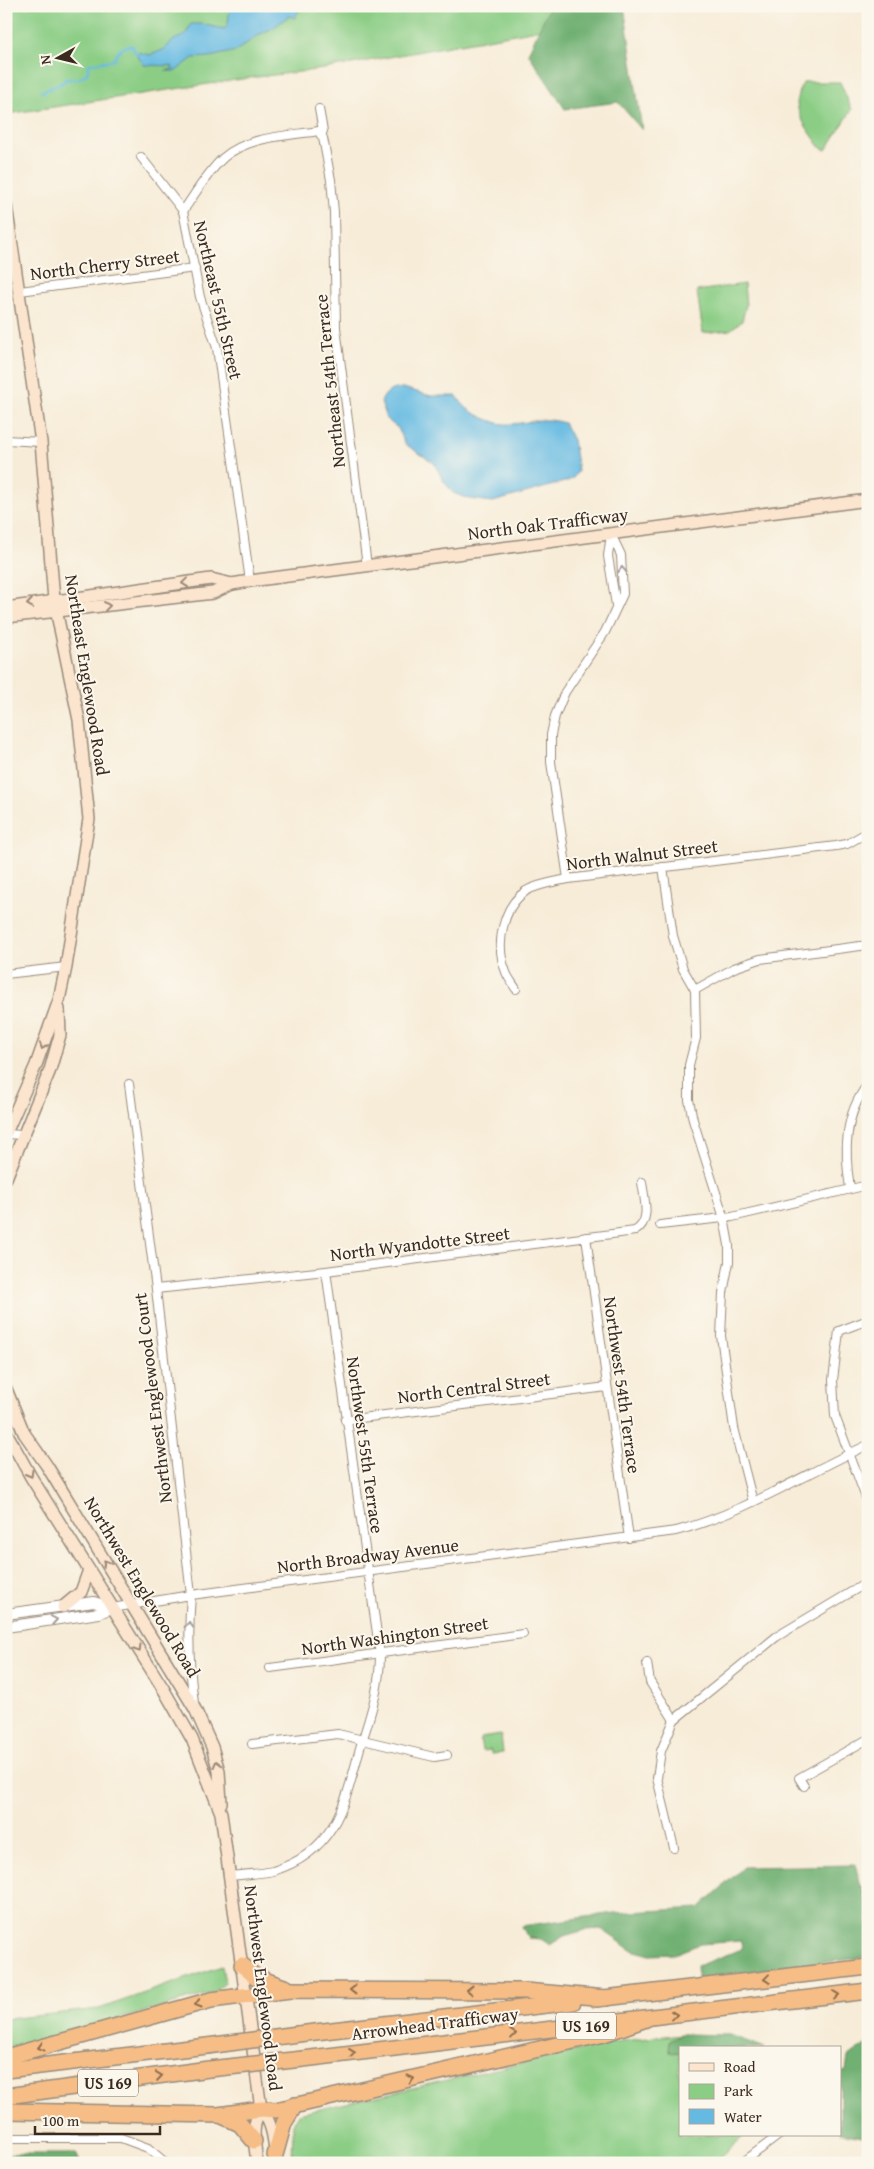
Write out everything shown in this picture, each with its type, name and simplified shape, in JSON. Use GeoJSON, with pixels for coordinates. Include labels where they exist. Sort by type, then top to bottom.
{"type":"FeatureCollection","features":[{"type":"Feature","properties":{"kind":"highway"},"geometry":{"type":"LineString","coordinates":[[242,1965],[256,1977],[290,1990]]}},
{"type":"Feature","properties":{"kind":"highway","name":"Arrowhead Trafficway"},"geometry":{"type":"LineString","coordinates":[[6,2070],[868,1967]]}},
{"type":"Feature","properties":{"kind":"highway"},"geometry":{"type":"LineString","coordinates":[[6,2057],[211,2000],[290,1990],[525,1991],[606,1998]]}},
{"type":"Feature","properties":{"kind":"highway","name":"Arrowhead Trafficway"},"geometry":{"type":"LineString","coordinates":[[6,2096],[209,2069],[646,2019],[868,1990]]}},
{"type":"Feature","properties":{"kind":"highway"},"geometry":{"type":"LineString","coordinates":[[6,2111],[218,2115],[261,2109],[276,2110],[604,2034],[646,2019]]}},
{"type":"Feature","properties":{"kind":"highway"},"geometry":{"type":"LineString","coordinates":[[276,2159],[284,2123],[295,2105]]}},
{"type":"Feature","properties":{"kind":"highway"},"geometry":{"type":"LineString","coordinates":[[218,2115],[240,2124],[254,2140]]}},
{"type":"Feature","properties":{"kind":"main road","name":"Northeast Englewood Road"},"geometry":{"type":"LineString","coordinates":[[6,1134],[36,1065],[59,1000],[66,967],[89,819],[79,720],[54,600],[41,442],[7,212]]}},
{"type":"Feature","properties":{"kind":"main road","name":"North Oak Trafficway"},"geometry":{"type":"LineString","coordinates":[[6,617],[214,593],[232,584],[250,581],[868,500]]}},
{"type":"Feature","properties":{"kind":"main road","name":"North Oak Trafficway"},"geometry":{"type":"LineString","coordinates":[[6,608],[211,579],[232,584]]}},
{"type":"Feature","properties":{"kind":"main road","name":"Northeast Englewood Road"},"geometry":{"type":"LineString","coordinates":[[22,1134],[53,1061],[60,1035],[59,1000]]}},
{"type":"Feature","properties":{"kind":"main road"},"geometry":{"type":"LineString","coordinates":[[6,1178],[22,1134]]}},
{"type":"Feature","properties":{"kind":"main road","name":"Northwest Englewood Road"},"geometry":{"type":"LineString","coordinates":[[6,1390],[24,1433],[47,1466],[194,1709],[212,1747],[219,1771],[221,1813],[261,2109],[268,2118],[272,2128],[276,2159]]}},
{"type":"Feature","properties":{"kind":"main road","name":"Northwest Englewood Road"},"geometry":{"type":"LineString","coordinates":[[6,1432],[31,1477],[192,1739],[221,1813]]}},
{"type":"Feature","properties":{"kind":"main road"},"geometry":{"type":"LineString","coordinates":[[64,1607],[81,1592],[89,1570]]}},
{"type":"Feature","properties":{"kind":"main road","name":"Northwest Englewood Road"},"geometry":{"type":"LineString","coordinates":[[257,2163],[253,2130],[255,2119],[261,2109]]}},
{"type":"Feature","properties":{"kind":"street","name":"Northeast 54th Terrace"},"geometry":{"type":"LineString","coordinates":[[319,109],[323,131],[321,134],[331,180],[334,212],[336,328],[367,566]]}},
{"type":"Feature","properties":{"kind":"street"},"geometry":{"type":"LineString","coordinates":[[182,211],[219,162],[239,147],[260,141],[319,131],[321,134]]}},
{"type":"Feature","properties":{"kind":"street","name":"Northeast 55th Street"},"geometry":{"type":"LineString","coordinates":[[141,157],[182,211],[200,297],[217,348],[250,581]]}},
{"type":"Feature","properties":{"kind":"street","name":"North Cherry Street"},"geometry":{"type":"LineString","coordinates":[[20,291],[195,268]]}},
{"type":"Feature","properties":{"kind":"street"},"geometry":{"type":"LineString","coordinates":[[6,440],[41,442]]}},
{"type":"Feature","properties":{"kind":"street"},"geometry":{"type":"LineString","coordinates":[[612,534],[608,556],[616,605]]}},
{"type":"Feature","properties":{"kind":"street"},"geometry":{"type":"LineString","coordinates":[[568,879],[551,762],[552,735],[556,716],[565,692],[605,632],[616,605],[623,594],[621,554],[612,534]]}},
{"type":"Feature","properties":{"kind":"street","name":"North Walnut Street"},"geometry":{"type":"LineString","coordinates":[[516,989],[506,972],[502,955],[501,936],[512,906],[527,891],[547,883],[568,879],[848,844],[868,832]]}},
{"type":"Feature","properties":{"kind":"street"},"geometry":{"type":"LineString","coordinates":[[663,867],[673,936],[683,969],[695,990],[696,1038],[689,1065],[689,1100],[693,1120],[724,1218],[729,1245],[729,1262],[723,1293],[721,1336],[734,1428],[753,1502]]}},
{"type":"Feature","properties":{"kind":"street"},"geometry":{"type":"LineString","coordinates":[[695,990],[734,968],[760,959],[868,945]]}},
{"type":"Feature","properties":{"kind":"street"},"geometry":{"type":"LineString","coordinates":[[6,974],[66,967]]}},
{"type":"Feature","properties":{"kind":"street","name":"Northwest Englewood Court"},"geometry":{"type":"LineString","coordinates":[[129,1084],[156,1289],[191,1595],[189,1629],[190,1677],[194,1709]]}},
{"type":"Feature","properties":{"kind":"street"},"geometry":{"type":"LineString","coordinates":[[850,1188],[845,1156],[849,1122],[856,1103],[868,1084]]}},
{"type":"Feature","properties":{"kind":"street"},"geometry":{"type":"LineString","coordinates":[[6,1134],[22,1134]]}},
{"type":"Feature","properties":{"kind":"street","name":"North Wyandotte Street"},"geometry":{"type":"LineString","coordinates":[[156,1289],[326,1271],[635,1231],[640,1229],[646,1215],[642,1182]]}},
{"type":"Feature","properties":{"kind":"street"},"geometry":{"type":"LineString","coordinates":[[660,1225],[724,1218],[868,1185]]}},
{"type":"Feature","properties":{"kind":"street","name":"Northwest 54th Terrace"},"geometry":{"type":"LineString","coordinates":[[586,1237],[629,1538]]}},
{"type":"Feature","properties":{"kind":"street","name":"Northwest 55th Terrace"},"geometry":{"type":"LineString","coordinates":[[231,1876],[266,1872],[283,1867],[307,1854],[327,1836],[343,1808],[379,1681],[380,1655],[345,1420],[326,1271]]}},
{"type":"Feature","properties":{"kind":"street"},"geometry":{"type":"LineString","coordinates":[[868,1320],[839,1331],[833,1398],[835,1416],[868,1503]]}},
{"type":"Feature","properties":{"kind":"street","name":"North Central Street"},"geometry":{"type":"LineString","coordinates":[[345,1420],[607,1387]]}},
{"type":"Feature","properties":{"kind":"street","name":"North Broadway Avenue"},"geometry":{"type":"LineString","coordinates":[[6,1627],[98,1613],[112,1608],[191,1595],[676,1531],[700,1524],[753,1502],[868,1445]]}},
{"type":"Feature","properties":{"kind":"street"},"geometry":{"type":"LineString","coordinates":[[674,1848],[657,1778],[660,1751],[674,1720],[776,1637],[868,1582]]}},
{"type":"Feature","properties":{"kind":"street","name":"North Broadway Avenue"},"geometry":{"type":"LineString","coordinates":[[6,1614],[94,1602],[112,1608]]}},
{"type":"Feature","properties":{"kind":"street","name":"North Washington Street"},"geometry":{"type":"LineString","coordinates":[[270,1668],[380,1655],[523,1634]]}},
{"type":"Feature","properties":{"kind":"street"},"geometry":{"type":"LineString","coordinates":[[646,1663],[650,1682],[674,1720]]}},
{"type":"Feature","properties":{"kind":"street"},"geometry":{"type":"LineString","coordinates":[[252,1744],[338,1734],[434,1757],[447,1755]]}},
{"type":"Feature","properties":{"kind":"street"},"geometry":{"type":"LineString","coordinates":[[804,1786],[800,1778],[868,1740]]}},
{"type":"Feature","properties":{"kind":"street"},"geometry":{"type":"LineString","coordinates":[[742,2163],[778,2136]]}},
{"type":"Feature","properties":{"kind":"street"},"geometry":{"type":"LineString","coordinates":[[6,2138],[121,2138],[148,2148],[166,2163]]}},
{"type":"Feature","properties":{"kind":"green space"},"geometry":{"type":"Polygon","coordinates":[[[6,6],[623,6],[624,14],[324,69],[249,78],[7,114],[6,6]]]}},
{"type":"Feature","properties":{"kind":"green space"},"geometry":{"type":"Polygon","coordinates":[[[550,6],[624,6],[642,130],[618,102],[565,109],[528,53],[550,6]]]}},
{"type":"Feature","properties":{"kind":"green space"},"geometry":{"type":"Polygon","coordinates":[[[804,82],[840,82],[852,110],[826,150],[821,148],[800,116],[797,99],[804,82]]]}},
{"type":"Feature","properties":{"kind":"green space"},"geometry":{"type":"Polygon","coordinates":[[[744,284],[746,305],[742,321],[730,330],[703,333],[697,291],[744,284]]]}},
{"type":"Feature","properties":{"kind":"green space"},"geometry":{"type":"Polygon","coordinates":[[[501,1735],[503,1753],[491,1754],[491,1750],[482,1751],[480,1738],[501,1735]]]}},
{"type":"Feature","properties":{"kind":"green space"},"geometry":{"type":"Polygon","coordinates":[[[855,1865],[868,1909],[868,1957],[698,1978],[697,1966],[742,1949],[741,1941],[700,1944],[674,1954],[650,1955],[632,1950],[601,1929],[585,1930],[564,1936],[550,1945],[541,1939],[528,1938],[522,1926],[614,1913],[699,1908],[744,1867],[855,1865]]]}},
{"type":"Feature","properties":{"kind":"green space"},"geometry":{"type":"Polygon","coordinates":[[[222,1966],[225,1983],[213,1993],[6,2050],[6,2019],[99,2009],[222,1966]]]}},
{"type":"Feature","properties":{"kind":"green space"},"geometry":{"type":"Polygon","coordinates":[[[681,2034],[670,2040],[669,2051],[679,2053],[679,2136],[744,2136],[714,2163],[292,2163],[293,2124],[298,2114],[614,2042],[681,2034]]]}},
{"type":"Feature","properties":{"kind":"green space"},"geometry":{"type":"Polygon","coordinates":[[[681,2034],[730,2035],[760,2046],[679,2046],[679,2053],[669,2051],[670,2040],[681,2034]]]}},
{"type":"Feature","properties":{"kind":"green space"},"geometry":{"type":"Polygon","coordinates":[[[868,2043],[868,2138],[842,2133],[842,2072],[846,2071],[848,2057],[868,2043]]]}},
{"type":"Feature","properties":{"kind":"green space"},"geometry":{"type":"Polygon","coordinates":[[[6,2154],[76,2154],[80,2163],[6,2163],[6,2154]]]}},
{"type":"Feature","properties":{"kind":"water"},"geometry":{"type":"Polygon","coordinates":[[[230,6],[314,6],[302,9],[295,18],[289,16],[236,51],[210,57],[193,58],[176,71],[165,71],[173,69],[172,66],[144,65],[136,54],[137,52],[150,55],[163,50],[174,40],[185,35],[191,24],[224,29],[228,24],[230,6]]]}},
{"type":"Feature","properties":{"kind":"water"},"geometry":{"type":"Polygon","coordinates":[[[403,388],[431,396],[457,396],[469,410],[498,423],[510,424],[550,420],[564,423],[573,440],[578,471],[568,481],[493,502],[469,499],[453,493],[434,463],[405,444],[398,428],[386,419],[381,402],[383,398],[389,391],[403,388]]]}},
{"type":"Feature","properties":{"kind":"waterway"},"geometry":{"type":"LineString","coordinates":[[41,92],[62,83],[66,79],[78,79],[87,74],[89,64],[114,60],[124,47],[133,46],[134,51],[138,54]]}}]}
